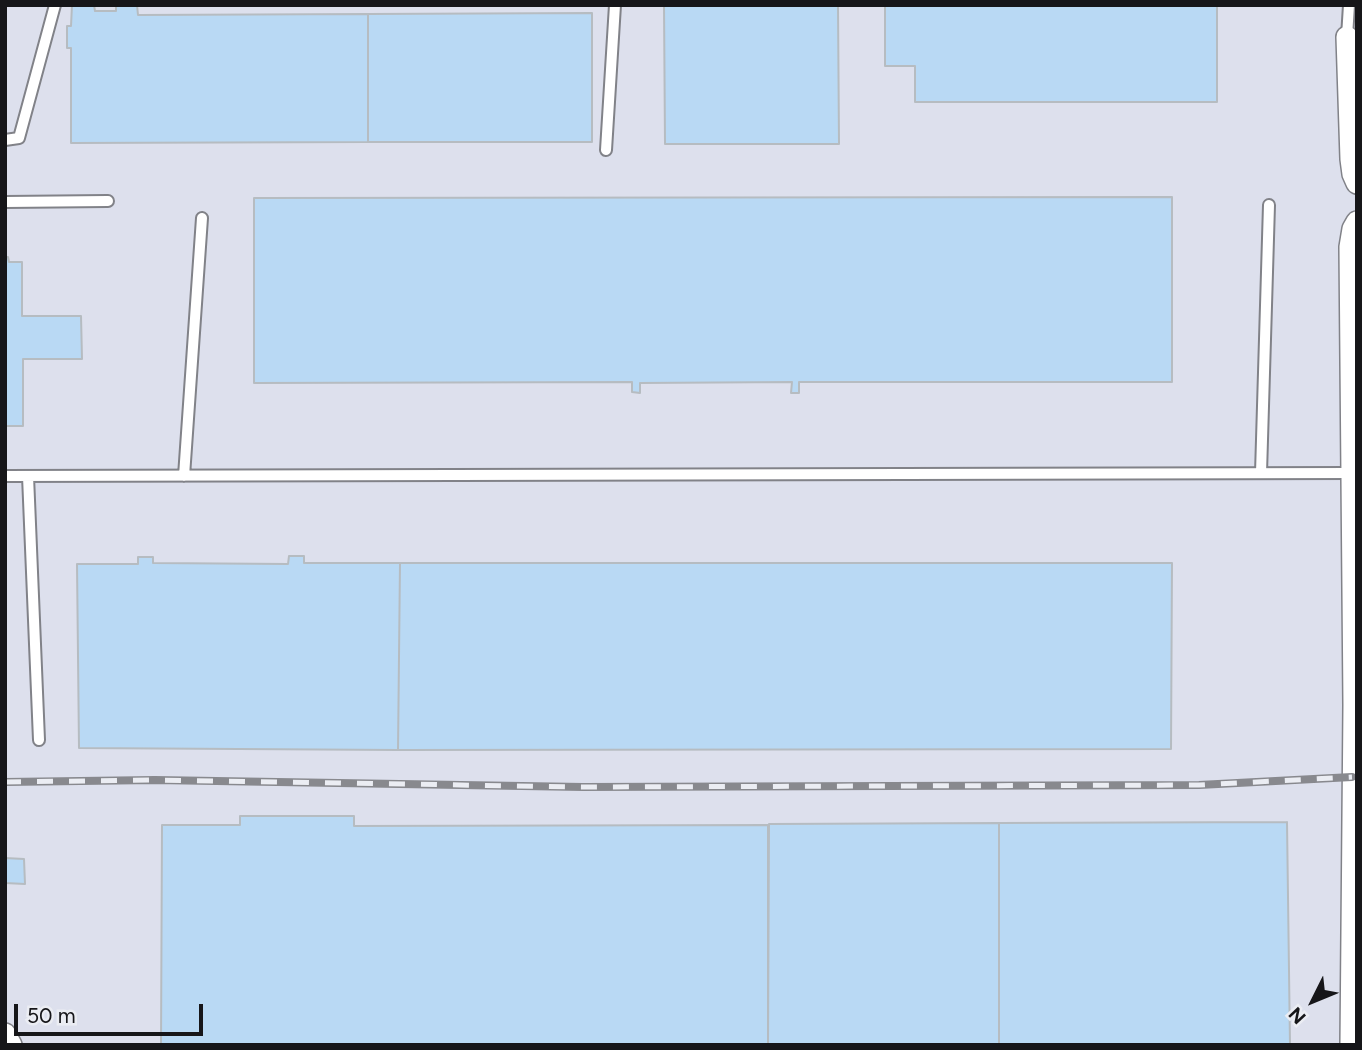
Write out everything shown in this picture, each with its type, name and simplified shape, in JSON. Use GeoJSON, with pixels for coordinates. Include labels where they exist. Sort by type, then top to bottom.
{"type":"FeatureCollection","features":[{"type":"Feature","properties":{"kind":"street"},"geometry":{"type":"LineString","coordinates":[[1347,37],[1351,159],[1357,183]]}},
{"type":"Feature","properties":{"kind":"street"},"geometry":{"type":"LineString","coordinates":[[1351,1045],[1355,705],[1350,247],[1357,222]]}},
{"type":"Feature","properties":{"kind":"street"},"geometry":{"type":"LineString","coordinates":[[5,1034],[11,1045]]}},
{"type":"Feature","properties":{"kind":"lane"},"geometry":{"type":"LineString","coordinates":[[5,140],[19,138],[55,5]]}},
{"type":"Feature","properties":{"kind":"lane"},"geometry":{"type":"LineString","coordinates":[[606,149],[615,5]]}},
{"type":"Feature","properties":{"kind":"lane"},"geometry":{"type":"LineString","coordinates":[[1347,37],[1349,5]]}},
{"type":"Feature","properties":{"kind":"lane"},"geometry":{"type":"LineString","coordinates":[[5,202],[108,201]]}},
{"type":"Feature","properties":{"kind":"lane"},"geometry":{"type":"LineString","coordinates":[[1261,473],[1269,205]]}},
{"type":"Feature","properties":{"kind":"lane"},"geometry":{"type":"LineString","coordinates":[[184,476],[202,218]]}},
{"type":"Feature","properties":{"kind":"lane"},"geometry":{"type":"LineString","coordinates":[[5,476],[1352,473]]}},
{"type":"Feature","properties":{"kind":"lane"},"geometry":{"type":"LineString","coordinates":[[28,476],[39,740]]}},
{"type":"Feature","properties":{"kind":"shaded area"},"geometry":{"type":"Polygon","coordinates":[[[5,5],[1357,5],[1357,1045],[5,1045],[5,5]]]}},
{"type":"Feature","properties":{"kind":"building"},"geometry":{"type":"Polygon","coordinates":[[[72,5],[94,5],[95,11],[116,11],[116,5],[137,5],[138,15],[368,14],[368,142],[71,143],[71,48],[67,48],[67,26],[71,26],[72,5]]]}},
{"type":"Feature","properties":{"kind":"building"},"geometry":{"type":"Polygon","coordinates":[[[664,5],[838,5],[839,144],[665,144],[664,5]]]}},
{"type":"Feature","properties":{"kind":"building"},"geometry":{"type":"Polygon","coordinates":[[[885,5],[1217,5],[1217,102],[915,102],[915,66],[885,66],[885,5]]]}},
{"type":"Feature","properties":{"kind":"building"},"geometry":{"type":"Polygon","coordinates":[[[592,13],[592,142],[368,142],[368,14],[592,13]]]}},
{"type":"Feature","properties":{"kind":"building"},"geometry":{"type":"Polygon","coordinates":[[[1172,197],[1172,382],[799,382],[799,393],[791,393],[792,382],[640,383],[640,393],[632,392],[632,382],[254,383],[254,198],[1172,197]]]}},
{"type":"Feature","properties":{"kind":"building"},"geometry":{"type":"Polygon","coordinates":[[[5,257],[8,257],[9,262],[22,262],[22,316],[81,316],[82,359],[23,359],[23,426],[5,426],[5,257]]]}},
{"type":"Feature","properties":{"kind":"building"},"geometry":{"type":"Polygon","coordinates":[[[289,556],[304,556],[304,563],[400,563],[398,750],[79,748],[77,564],[138,564],[138,557],[153,557],[153,563],[288,564],[289,556]]]}},
{"type":"Feature","properties":{"kind":"building"},"geometry":{"type":"Polygon","coordinates":[[[400,563],[1172,563],[1171,749],[398,750],[400,563]]]}},
{"type":"Feature","properties":{"kind":"building"},"geometry":{"type":"Polygon","coordinates":[[[240,816],[354,816],[354,826],[768,825],[768,1045],[161,1045],[162,825],[240,825],[240,816]]]}},
{"type":"Feature","properties":{"kind":"building"},"geometry":{"type":"Polygon","coordinates":[[[1287,822],[1290,1045],[999,1045],[999,823],[1287,822]]]}},
{"type":"Feature","properties":{"kind":"building"},"geometry":{"type":"Polygon","coordinates":[[[999,823],[999,1045],[768,1045],[769,824],[999,823]]]}},
{"type":"Feature","properties":{"kind":"building"},"geometry":{"type":"Polygon","coordinates":[[[5,858],[24,859],[25,884],[5,883],[5,858]]]}},
{"type":"Feature","properties":{"kind":"railway"},"geometry":{"type":"LineString","coordinates":[[5,782],[155,780],[583,787],[1199,785],[1352,777]]}}]}
